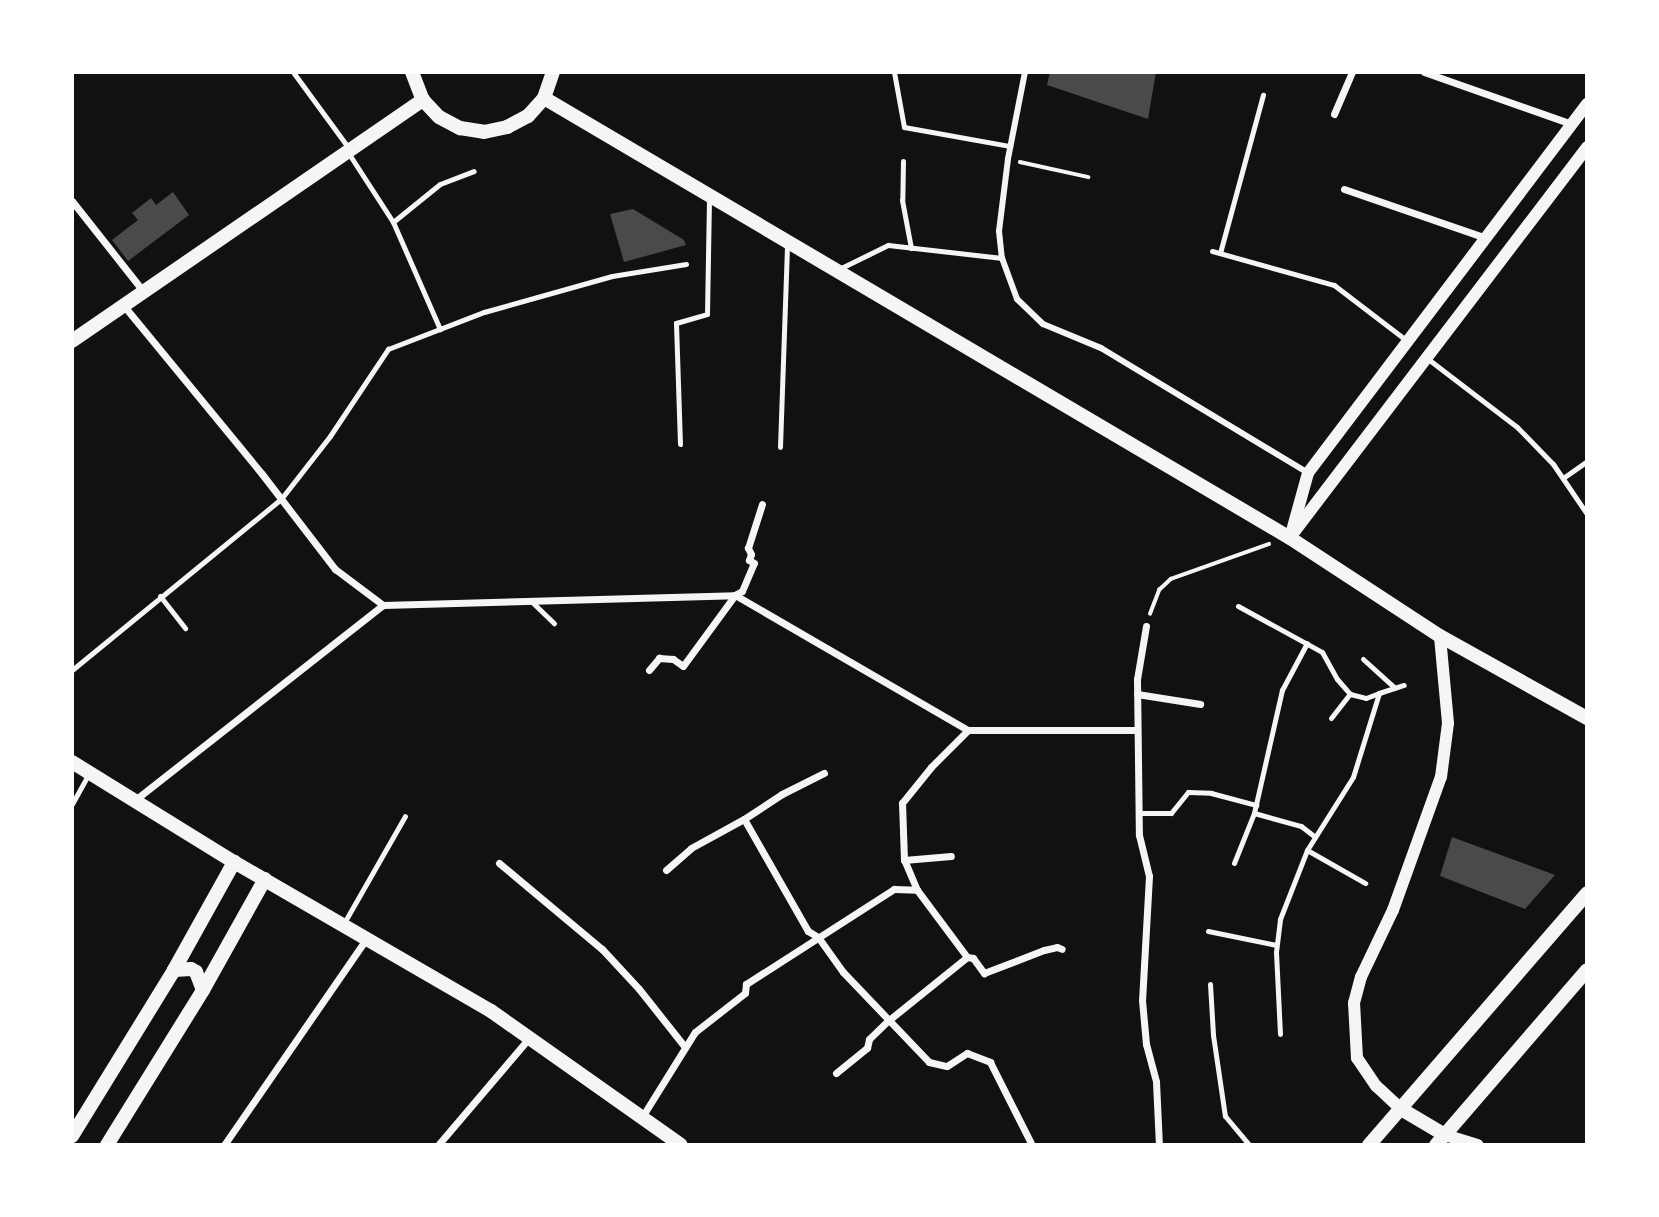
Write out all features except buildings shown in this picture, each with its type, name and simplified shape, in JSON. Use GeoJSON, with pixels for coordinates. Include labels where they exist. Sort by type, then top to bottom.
{"type":"FeatureCollection","features":[{"type":"Feature","properties":{"kind":"main road"},"geometry":{"type":"LineString","coordinates":[[412,72],[423,100],[439,117],[460,128],[484,132],[507,127],[528,116],[544,98],[553,72]]}},
{"type":"Feature","properties":{"kind":"main road"},"geometry":{"type":"LineString","coordinates":[[544,98],[1290,538],[1440,636],[1585,716]]}},
{"type":"Feature","properties":{"kind":"main road"},"geometry":{"type":"LineString","coordinates":[[72,341],[423,100]]}},
{"type":"Feature","properties":{"kind":"main road"},"geometry":{"type":"LineString","coordinates":[[72,762],[234,862],[491,1012],[681,1145]]}},
{"type":"Feature","properties":{"kind":"main road"},"geometry":{"type":"LineString","coordinates":[[72,1136],[174,970],[234,862]]}},
{"type":"Feature","properties":{"kind":"main road"},"geometry":{"type":"LineString","coordinates":[[107,1145],[203,990],[265,879]]}},
{"type":"Feature","properties":{"kind":"main road"},"geometry":{"type":"LineString","coordinates":[[1369,1145],[1587,893]]}},
{"type":"Feature","properties":{"kind":"main road"},"geometry":{"type":"LineString","coordinates":[[174,970],[191,969],[196,972],[203,990]]}},
{"type":"Feature","properties":{"kind":"main road"},"geometry":{"type":"LineString","coordinates":[[1401,1109],[1440,1140],[1587,970]]}},
{"type":"Feature","properties":{"kind":"street"},"geometry":{"type":"LineString","coordinates":[[1024,72],[1010,146],[999,231],[1002,258],[1017,299],[1043,324],[1101,348],[1308,473]]}},
{"type":"Feature","properties":{"kind":"street"},"geometry":{"type":"LineString","coordinates":[[1334,114],[1352,72]]}},
{"type":"Feature","properties":{"kind":"street"},"geometry":{"type":"LineString","coordinates":[[1424,72],[1572,124]]}},
{"type":"Feature","properties":{"kind":"street"},"geometry":{"type":"LineString","coordinates":[[1290,538],[1308,473],[1587,104]]}},
{"type":"Feature","properties":{"kind":"street"},"geometry":{"type":"LineString","coordinates":[[1290,538],[1587,147]]}},
{"type":"Feature","properties":{"kind":"street"},"geometry":{"type":"LineString","coordinates":[[1344,189],[1486,238]]}},
{"type":"Feature","properties":{"kind":"street"},"geometry":{"type":"LineString","coordinates":[[72,201],[143,291]]}},
{"type":"Feature","properties":{"kind":"street"},"geometry":{"type":"LineString","coordinates":[[124,305],[335,569],[383,606]]}},
{"type":"Feature","properties":{"kind":"street"},"geometry":{"type":"LineString","coordinates":[[135,800],[383,606],[735,595],[742,592],[754,563],[750,560],[748,548],[762,505]]}},
{"type":"Feature","properties":{"kind":"street"},"geometry":{"type":"LineString","coordinates":[[649,670],[659,659],[673,659],[683,666],[735,595]]}},
{"type":"Feature","properties":{"kind":"street"},"geometry":{"type":"LineString","coordinates":[[735,595],[968,730],[1137,730]]}},
{"type":"Feature","properties":{"kind":"street"},"geometry":{"type":"LineString","coordinates":[[1146,626],[1137,694],[1139,835],[1149,876],[1142,1000],[1146,1044],[1157,1082],[1158,1145]]}},
{"type":"Feature","properties":{"kind":"street"},"geometry":{"type":"LineString","coordinates":[[1401,1109],[1376,1086],[1357,1058],[1354,1003],[1361,977],[1393,910],[1441,777],[1448,723],[1440,636]]}},
{"type":"Feature","properties":{"kind":"street"},"geometry":{"type":"LineString","coordinates":[[1137,694],[1200,704]]}},
{"type":"Feature","properties":{"kind":"street"},"geometry":{"type":"LineString","coordinates":[[968,730],[930,767],[902,803],[904,860],[917,890],[967,957],[973,958],[984,973],[1044,950],[1057,947],[1062,949]]}},
{"type":"Feature","properties":{"kind":"street"},"geometry":{"type":"LineString","coordinates":[[666,870],[691,848],[744,819],[782,794],[824,773]]}},
{"type":"Feature","properties":{"kind":"street"},"geometry":{"type":"LineString","coordinates":[[744,819],[808,931],[818,937],[843,972],[929,1062],[947,1066],[967,1053],[990,1062],[1032,1145]]}},
{"type":"Feature","properties":{"kind":"street"},"geometry":{"type":"LineString","coordinates":[[904,860],[951,856]]}},
{"type":"Feature","properties":{"kind":"street"},"geometry":{"type":"LineString","coordinates":[[499,863],[602,949],[639,989],[685,1047]]}},
{"type":"Feature","properties":{"kind":"street"},"geometry":{"type":"LineString","coordinates":[[642,1118],[695,1032],[745,993],[746,984],[894,889],[917,890]]}},
{"type":"Feature","properties":{"kind":"street"},"geometry":{"type":"LineString","coordinates":[[224,1145],[367,939]]}},
{"type":"Feature","properties":{"kind":"street"},"geometry":{"type":"LineString","coordinates":[[836,1073],[867,1048],[869,1039],[888,1020],[967,957]]}},
{"type":"Feature","properties":{"kind":"street"},"geometry":{"type":"LineString","coordinates":[[438,1145],[529,1038]]}},
{"type":"Feature","properties":{"kind":"street"},"geometry":{"type":"LineString","coordinates":[[1440,1140],[1477,1145]]}},
{"type":"Feature","properties":{"kind":"lane"},"geometry":{"type":"LineString","coordinates":[[293,72],[393,222],[440,329]]}},
{"type":"Feature","properties":{"kind":"lane"},"geometry":{"type":"LineString","coordinates":[[894,72],[904,127],[1010,146]]}},
{"type":"Feature","properties":{"kind":"lane"},"geometry":{"type":"LineString","coordinates":[[1220,253],[1263,95]]}},
{"type":"Feature","properties":{"kind":"lane"},"geometry":{"type":"LineString","coordinates":[[903,161],[902,200],[911,248]]}},
{"type":"Feature","properties":{"kind":"lane"},"geometry":{"type":"LineString","coordinates":[[393,222],[440,184],[474,171]]}},
{"type":"Feature","properties":{"kind":"lane"},"geometry":{"type":"LineString","coordinates":[[680,443],[676,323],[707,314],[709,195]]}},
{"type":"Feature","properties":{"kind":"lane"},"geometry":{"type":"LineString","coordinates":[[780,447],[788,241]]}},
{"type":"Feature","properties":{"kind":"lane"},"geometry":{"type":"LineString","coordinates":[[837,270],[888,246],[1002,258]]}},
{"type":"Feature","properties":{"kind":"lane"},"geometry":{"type":"LineString","coordinates":[[1212,251],[1334,285],[1407,341]]}},
{"type":"Feature","properties":{"kind":"lane"},"geometry":{"type":"LineString","coordinates":[[72,670],[281,499],[330,436],[388,349],[484,312],[612,276],[686,264]]}},
{"type":"Feature","properties":{"kind":"lane"},"geometry":{"type":"LineString","coordinates":[[1427,357],[1517,427],[1563,478],[1587,514]]}},
{"type":"Feature","properties":{"kind":"lane"},"geometry":{"type":"LineString","coordinates":[[1563,478],[1587,461]]}},
{"type":"Feature","properties":{"kind":"lane"},"geometry":{"type":"LineString","coordinates":[[160,596],[185,628]]}},
{"type":"Feature","properties":{"kind":"lane"},"geometry":{"type":"LineString","coordinates":[[530,601],[554,623]]}},
{"type":"Feature","properties":{"kind":"lane"},"geometry":{"type":"LineString","coordinates":[[1238,606],[1322,652],[1337,679],[1350,694],[1366,698],[1404,685]]}},
{"type":"Feature","properties":{"kind":"lane"},"geometry":{"type":"LineString","coordinates":[[1234,863],[1254,813],[1282,690],[1307,643]]}},
{"type":"Feature","properties":{"kind":"lane"},"geometry":{"type":"LineString","coordinates":[[1363,659],[1395,688]]}},
{"type":"Feature","properties":{"kind":"lane"},"geometry":{"type":"LineString","coordinates":[[1280,1034],[1276,945],[1280,919],[1307,850],[1353,777],[1379,693]]}},
{"type":"Feature","properties":{"kind":"lane"},"geometry":{"type":"LineString","coordinates":[[1331,718],[1350,694]]}},
{"type":"Feature","properties":{"kind":"lane"},"geometry":{"type":"LineString","coordinates":[[72,804],[89,773]]}},
{"type":"Feature","properties":{"kind":"lane"},"geometry":{"type":"LineString","coordinates":[[1138,813],[1171,813],[1188,792],[1211,793],[1256,804]]}},
{"type":"Feature","properties":{"kind":"lane"},"geometry":{"type":"LineString","coordinates":[[1254,813],[1301,826],[1315,837]]}},
{"type":"Feature","properties":{"kind":"lane"},"geometry":{"type":"LineString","coordinates":[[343,925],[405,816]]}},
{"type":"Feature","properties":{"kind":"lane"},"geometry":{"type":"LineString","coordinates":[[1307,850],[1365,883]]}},
{"type":"Feature","properties":{"kind":"lane"},"geometry":{"type":"LineString","coordinates":[[1208,931],[1276,945]]}},
{"type":"Feature","properties":{"kind":"lane"},"geometry":{"type":"LineString","coordinates":[[1210,984],[1213,1035],[1225,1116],[1249,1145]]}},
{"type":"Feature","properties":{"kind":"path"},"geometry":{"type":"LineString","coordinates":[[1008,159],[1088,177]]}},
{"type":"Feature","properties":{"kind":"path"},"geometry":{"type":"LineString","coordinates":[[1146,626],[1159,590],[1171,579],[1196,568],[1290,538]]}}]}
